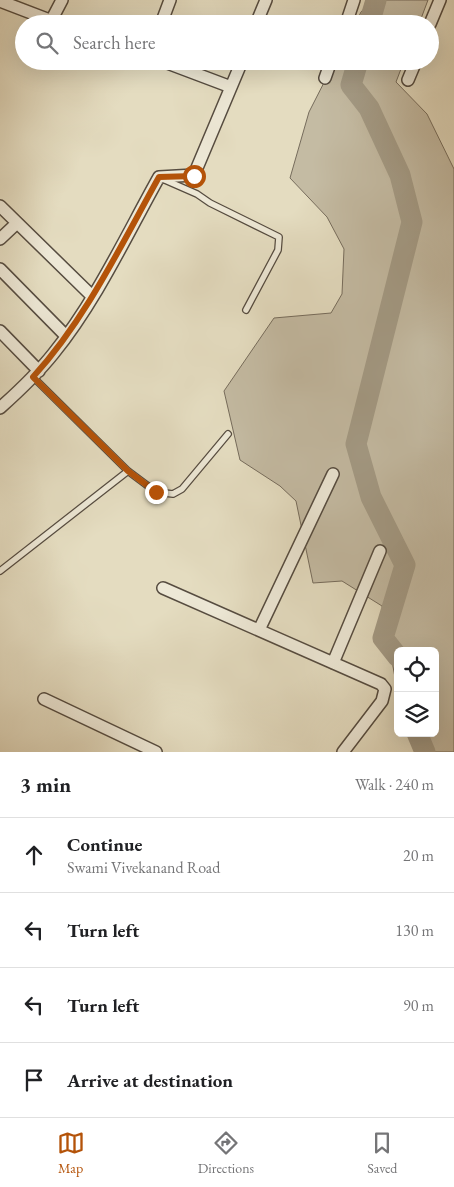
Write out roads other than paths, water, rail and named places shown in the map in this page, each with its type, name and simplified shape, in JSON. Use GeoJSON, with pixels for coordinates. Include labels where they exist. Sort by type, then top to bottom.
{"type":"FeatureCollection","features":[{"type":"Feature","properties":{"kind":"street"},"geometry":{"type":"LineString","coordinates":[[58,15],[62,0]]}},
{"type":"Feature","properties":{"kind":"street"},"geometry":{"type":"LineString","coordinates":[[164,15],[170,0]]}},
{"type":"Feature","properties":{"kind":"street"},"geometry":{"type":"LineString","coordinates":[[260,15],[266,0]]}},
{"type":"Feature","properties":{"kind":"street"},"geometry":{"type":"LineString","coordinates":[[349,15],[354,0]]}},
{"type":"Feature","properties":{"kind":"street"},"geometry":{"type":"LineString","coordinates":[[434,15],[440,0]]}},
{"type":"Feature","properties":{"kind":"street"},"geometry":{"type":"LineString","coordinates":[[0,1],[37,15]]}},
{"type":"Feature","properties":{"kind":"street"},"geometry":{"type":"LineString","coordinates":[[186,70],[232,87]]}},
{"type":"Feature","properties":{"kind":"street"},"geometry":{"type":"LineString","coordinates":[[2,401],[36,374],[66,336],[92,296],[159,177],[194,176],[239,70]]}},
{"type":"Feature","properties":{"kind":"street"},"geometry":{"type":"LineString","coordinates":[[325,78],[328,70]]}},
{"type":"Feature","properties":{"kind":"street"},"geometry":{"type":"LineString","coordinates":[[408,80],[412,70]]}},
{"type":"Feature","properties":{"kind":"street"},"geometry":{"type":"LineString","coordinates":[[0,206],[92,296]]}},
{"type":"Feature","properties":{"kind":"street"},"geometry":{"type":"LineString","coordinates":[[0,238],[17,222]]}},
{"type":"Feature","properties":{"kind":"street"},"geometry":{"type":"LineString","coordinates":[[0,269],[66,336]]}},
{"type":"Feature","properties":{"kind":"street"},"geometry":{"type":"LineString","coordinates":[[0,331],[36,374]]}},
{"type":"Feature","properties":{"kind":"street"},"geometry":{"type":"LineString","coordinates":[[259,630],[333,474]]}},
{"type":"Feature","properties":{"kind":"street"},"geometry":{"type":"LineString","coordinates":[[332,663],[380,551]]}},
{"type":"Feature","properties":{"kind":"street"},"geometry":{"type":"LineString","coordinates":[[162,588],[381,684],[385,689],[382,700],[343,752]]}},
{"type":"Feature","properties":{"kind":"street"},"geometry":{"type":"LineString","coordinates":[[44,698],[156,752]]}},
{"type":"Feature","properties":{"kind":"lane"},"geometry":{"type":"LineString","coordinates":[[159,177],[197,194],[210,203],[279,237],[278,250],[246,310]]}},
{"type":"Feature","properties":{"kind":"lane"},"geometry":{"type":"LineString","coordinates":[[36,374],[128,471],[156,492],[173,494],[182,489],[228,434]]}},
{"type":"Feature","properties":{"kind":"lane"},"geometry":{"type":"LineString","coordinates":[[0,571],[128,471]]}},
{"type":"Feature","properties":{"kind":"waterway"},"geometry":{"type":"LineString","coordinates":[[372,15],[376,0]]}},
{"type":"Feature","properties":{"kind":"waterway"},"geometry":{"type":"LineString","coordinates":[[355,70],[351,85],[369,108],[400,175],[412,222],[356,444],[371,497],[405,565],[383,638],[394,652]]}},
{"type":"Feature","properties":{"kind":"waterway"},"geometry":{"type":"LineString","coordinates":[[419,737],[425,752]]}}]}
